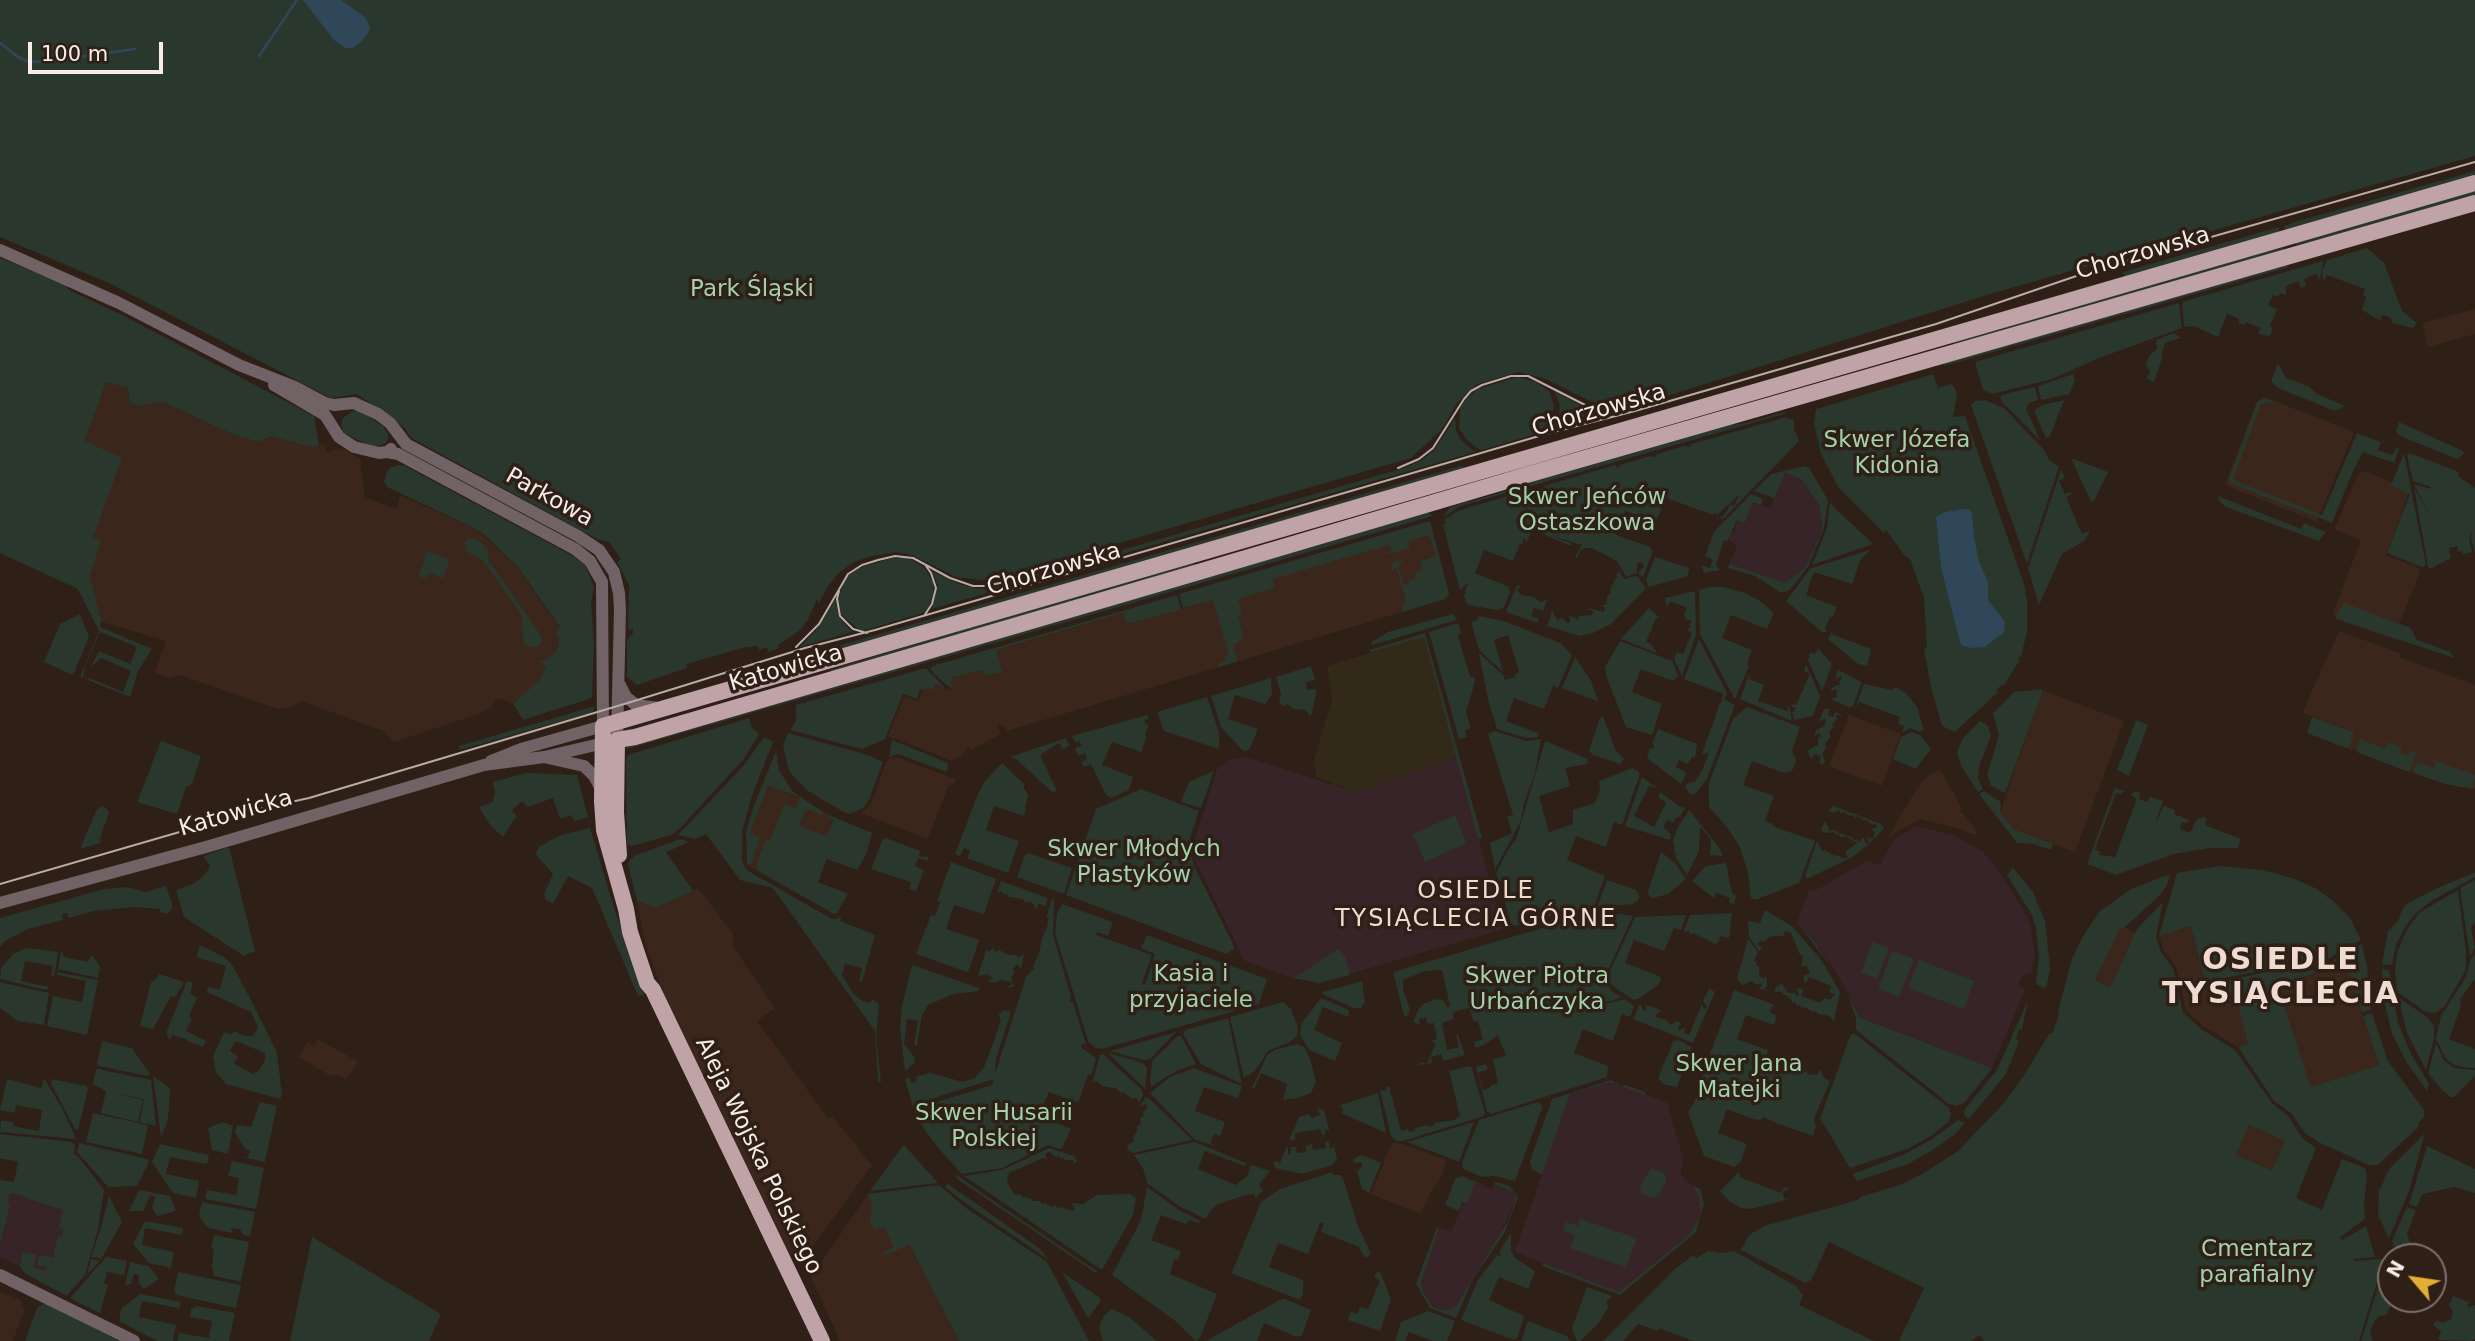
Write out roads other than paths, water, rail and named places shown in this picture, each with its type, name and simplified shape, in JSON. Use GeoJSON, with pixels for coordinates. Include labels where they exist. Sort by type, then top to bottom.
{"type":"FeatureCollection","features":[{"type":"Feature","properties":{"kind":"main road","name":"Chorzowska"},"geometry":{"type":"LineString","coordinates":[[736,688],[1774,384],[2475,183]]}},
{"type":"Feature","properties":{"kind":"main road","name":"Chorzowska"},"geometry":{"type":"LineString","coordinates":[[896,660],[1483,487],[2475,203]]}},
{"type":"Feature","properties":{"kind":"main road"},"geometry":{"type":"LineString","coordinates":[[2288,236],[2293,255]]}},
{"type":"Feature","properties":{"kind":"main road"},"geometry":{"type":"LineString","coordinates":[[1774,384],[1780,403]]}},
{"type":"Feature","properties":{"kind":"main road"},"geometry":{"type":"LineString","coordinates":[[1728,398],[1733,417]]}},
{"type":"Feature","properties":{"kind":"main road"},"geometry":{"type":"LineString","coordinates":[[1680,412],[1697,427]]}},
{"type":"Feature","properties":{"kind":"main road"},"geometry":{"type":"LineString","coordinates":[[1198,552],[1202,571]]}},
{"type":"Feature","properties":{"kind":"main road","name":"Katowicka"},"geometry":{"type":"LineString","coordinates":[[610,732],[635,737],[896,660]]}},
{"type":"Feature","properties":{"kind":"main road"},"geometry":{"type":"LineString","coordinates":[[815,664],[821,682]]}},
{"type":"Feature","properties":{"kind":"main road","name":"Katowicka"},"geometry":{"type":"LineString","coordinates":[[610,732],[665,708],[736,688]]}},
{"type":"Feature","properties":{"kind":"main road","name":"Aleja Wojska Polskiego"},"geometry":{"type":"LineString","coordinates":[[610,732],[602,789],[603,820],[637,954],[647,983],[653,990]]}},
{"type":"Feature","properties":{"kind":"main road","name":"Aleja Wojska Polskiego"},"geometry":{"type":"LineString","coordinates":[[610,732],[618,853],[653,990],[822,1341]]}},
{"type":"Feature","properties":{"kind":"street"},"geometry":{"type":"LineString","coordinates":[[0,250],[119,303],[249,370],[325,415],[340,439],[354,447],[374,453],[387,452],[396,444],[399,437],[383,417],[363,405],[352,402],[328,404],[295,387],[249,370]]}},
{"type":"Feature","properties":{"kind":"street"},"geometry":{"type":"LineString","coordinates":[[334,429],[338,416],[352,402]]}},
{"type":"Feature","properties":{"kind":"street","name":"Parkowa"},"geometry":{"type":"LineString","coordinates":[[399,437],[405,444],[578,536],[598,550],[614,572],[619,593],[620,682],[610,732]]}},
{"type":"Feature","properties":{"kind":"street","name":"Parkowa"},"geometry":{"type":"LineString","coordinates":[[387,452],[398,454],[530,524],[578,551],[590,561],[599,574],[603,591],[610,732]]}},
{"type":"Feature","properties":{"kind":"street"},"geometry":{"type":"LineString","coordinates":[[620,682],[625,695],[636,705],[665,708]]}},
{"type":"Feature","properties":{"kind":"street","name":"Katowicka"},"geometry":{"type":"LineString","coordinates":[[484,765],[544,757],[610,732]]}},
{"type":"Feature","properties":{"kind":"street","name":"Katowicka"},"geometry":{"type":"LineString","coordinates":[[0,903],[160,860],[484,765],[521,749],[610,732]]}},
{"type":"Feature","properties":{"kind":"street"},"geometry":{"type":"LineString","coordinates":[[544,757],[584,766],[602,789]]}},
{"type":"Feature","properties":{"kind":"street"},"geometry":{"type":"LineString","coordinates":[[0,1275],[134,1341]]}},
{"type":"Feature","properties":{"kind":"water"},"geometry":{"type":"Polygon","coordinates":[[[303,0],[341,0],[366,18],[370,27],[368,33],[360,43],[352,48],[345,48],[334,40],[303,0]]]}},
{"type":"Feature","properties":{"kind":"water"},"geometry":{"type":"Polygon","coordinates":[[[1964,509],[1972,513],[1979,562],[1988,582],[1988,600],[2005,622],[2004,632],[1985,647],[1970,648],[1961,645],[1941,568],[1936,517],[1945,512],[1964,509]]]}},
{"type":"Feature","properties":{"kind":"waterway"},"geometry":{"type":"LineString","coordinates":[[259,56],[297,0]]}},
{"type":"Feature","properties":{"kind":"waterway"},"geometry":{"type":"LineString","coordinates":[[0,43],[27,61],[43,62],[135,49]]}},
{"type":"Feature","properties":{"kind":"tram line"},"geometry":{"type":"LineString","coordinates":[[0,884],[259,809],[309,798],[805,648],[1936,324],[2088,272],[2475,162]]}},
{"type":"Feature","properties":{"kind":"tram line"},"geometry":{"type":"LineString","coordinates":[[1398,468],[1419,459],[1433,448],[1471,391],[1511,376],[1528,376],[1593,409],[1616,413]]}},
{"type":"Feature","properties":{"kind":"tram line"},"geometry":{"type":"LineString","coordinates":[[796,647],[819,624],[848,574],[862,565],[878,560],[895,556],[913,558],[950,578],[973,586],[1005,582]]}},
{"type":"Feature","properties":{"kind":"tram line"},"geometry":{"type":"LineString","coordinates":[[924,616],[932,604],[936,588],[926,566]]}},
{"type":"Feature","properties":{"kind":"tram line"},"geometry":{"type":"LineString","coordinates":[[839,591],[837,599],[840,616],[853,629],[867,633]]}},
{"type":"Feature","properties":{"kind":"district","name":"OSIEDLE TYSIĄCLECIA GÓRNE"},"geometry":{"type":"Point","coordinates":[1476,906]}},
{"type":"Feature","properties":{"kind":"district","name":"OSIEDLE TYSIĄCLECIA"},"geometry":{"type":"Point","coordinates":[2281,978]}},
{"type":"Feature","properties":{"kind":"park label","name":"Park Śląski"},"geometry":{"type":"Point","coordinates":[752,290]}},
{"type":"Feature","properties":{"kind":"park label","name":"Skwer Józefa Kidonia"},"geometry":{"type":"Point","coordinates":[1897,454]}},
{"type":"Feature","properties":{"kind":"park label","name":"Skwer Jeńców Ostaszkowa"},"geometry":{"type":"Point","coordinates":[1587,511]}},
{"type":"Feature","properties":{"kind":"park label","name":"Skwer Młodych Plastyków"},"geometry":{"type":"Point","coordinates":[1134,863]}},
{"type":"Feature","properties":{"kind":"park label","name":"Kasia i przyjaciele"},"geometry":{"type":"Point","coordinates":[1191,988]}},
{"type":"Feature","properties":{"kind":"park label","name":"Skwer Piotra Urbańczyka"},"geometry":{"type":"Point","coordinates":[1537,990]}},
{"type":"Feature","properties":{"kind":"park label","name":"Skwer Jana Matejki"},"geometry":{"type":"Point","coordinates":[1739,1078]}},
{"type":"Feature","properties":{"kind":"park label","name":"Skwer Husarii Polskiej"},"geometry":{"type":"Point","coordinates":[994,1127]}},
{"type":"Feature","properties":{"kind":"park label","name":"Cmentarz parafialny"},"geometry":{"type":"Point","coordinates":[2257,1263]}}]}
